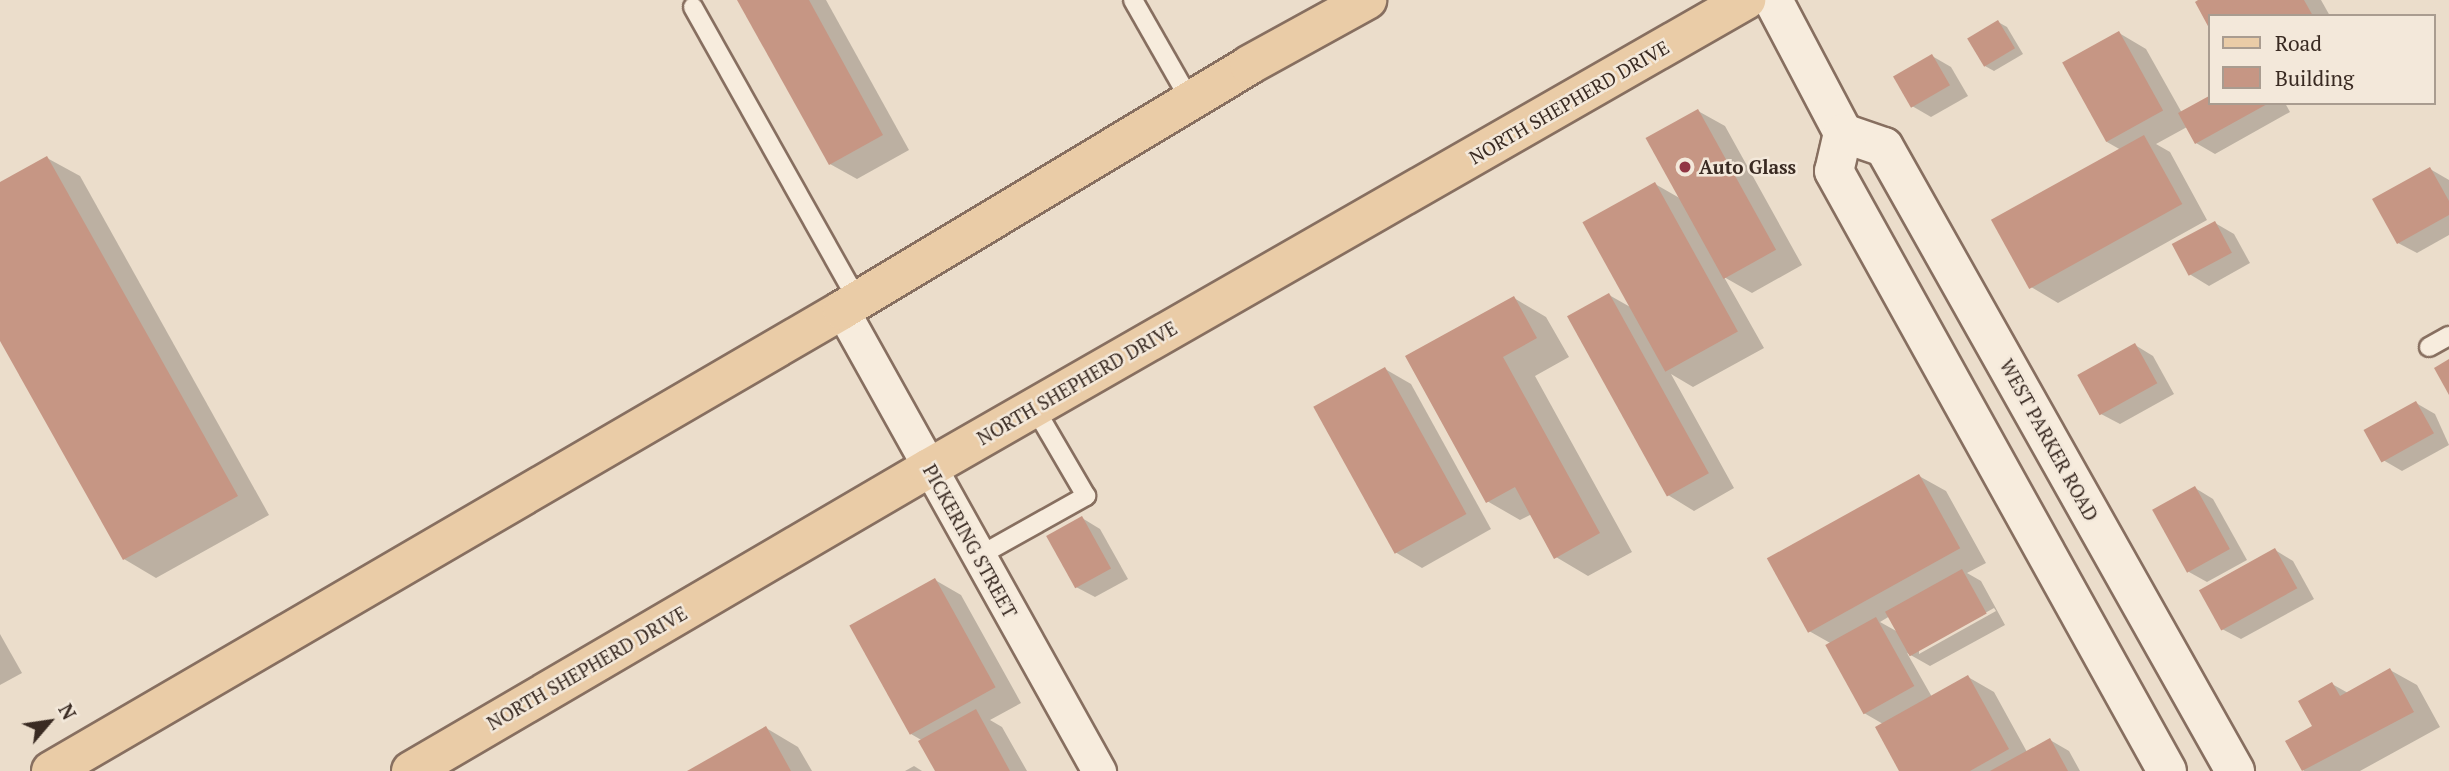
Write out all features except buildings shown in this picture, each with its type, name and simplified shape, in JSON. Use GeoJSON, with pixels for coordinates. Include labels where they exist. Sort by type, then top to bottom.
{"type":"FeatureCollection","features":[{"type":"Feature","properties":{"kind":"main road"},"geometry":{"type":"LineString","coordinates":[[51,771],[850,306],[1190,100],[1367,0]]}},
{"type":"Feature","properties":{"kind":"main road","name":"NORTH SHEPHERD DRIVE"},"geometry":{"type":"LineString","coordinates":[[411,771],[1034,407],[1746,0]]}},
{"type":"Feature","properties":{"kind":"main road"},"geometry":{"type":"LineString","coordinates":[[1773,0],[1843,132],[1834,171],[2167,771]]}},
{"type":"Feature","properties":{"kind":"main road","name":"WEST PARKER ROAD"},"geometry":{"type":"LineString","coordinates":[[1843,132],[1884,147],[2235,771]]}},
{"type":"Feature","properties":{"kind":"main road"},"geometry":{"type":"LineString","coordinates":[[2010,484],[2056,455]]}},
{"type":"Feature","properties":{"kind":"street","name":"PICKERING STREET"},"geometry":{"type":"LineString","coordinates":[[850,306],[929,468],[1099,771]]}},
{"type":"Feature","properties":{"kind":"lane"},"geometry":{"type":"LineString","coordinates":[[1133,0],[1190,100]]}},
{"type":"Feature","properties":{"kind":"lane"},"geometry":{"type":"LineString","coordinates":[[693,8],[850,306]]}},
{"type":"Feature","properties":{"kind":"lane"},"geometry":{"type":"LineString","coordinates":[[2429,347],[2449,336]]}},
{"type":"Feature","properties":{"kind":"lane"},"geometry":{"type":"LineString","coordinates":[[979,556],[1086,496],[1034,407]]}},
{"type":"Feature","properties":{"kind":"place","name":"Auto Glass"},"geometry":{"type":"Point","coordinates":[1685,167]}}]}
